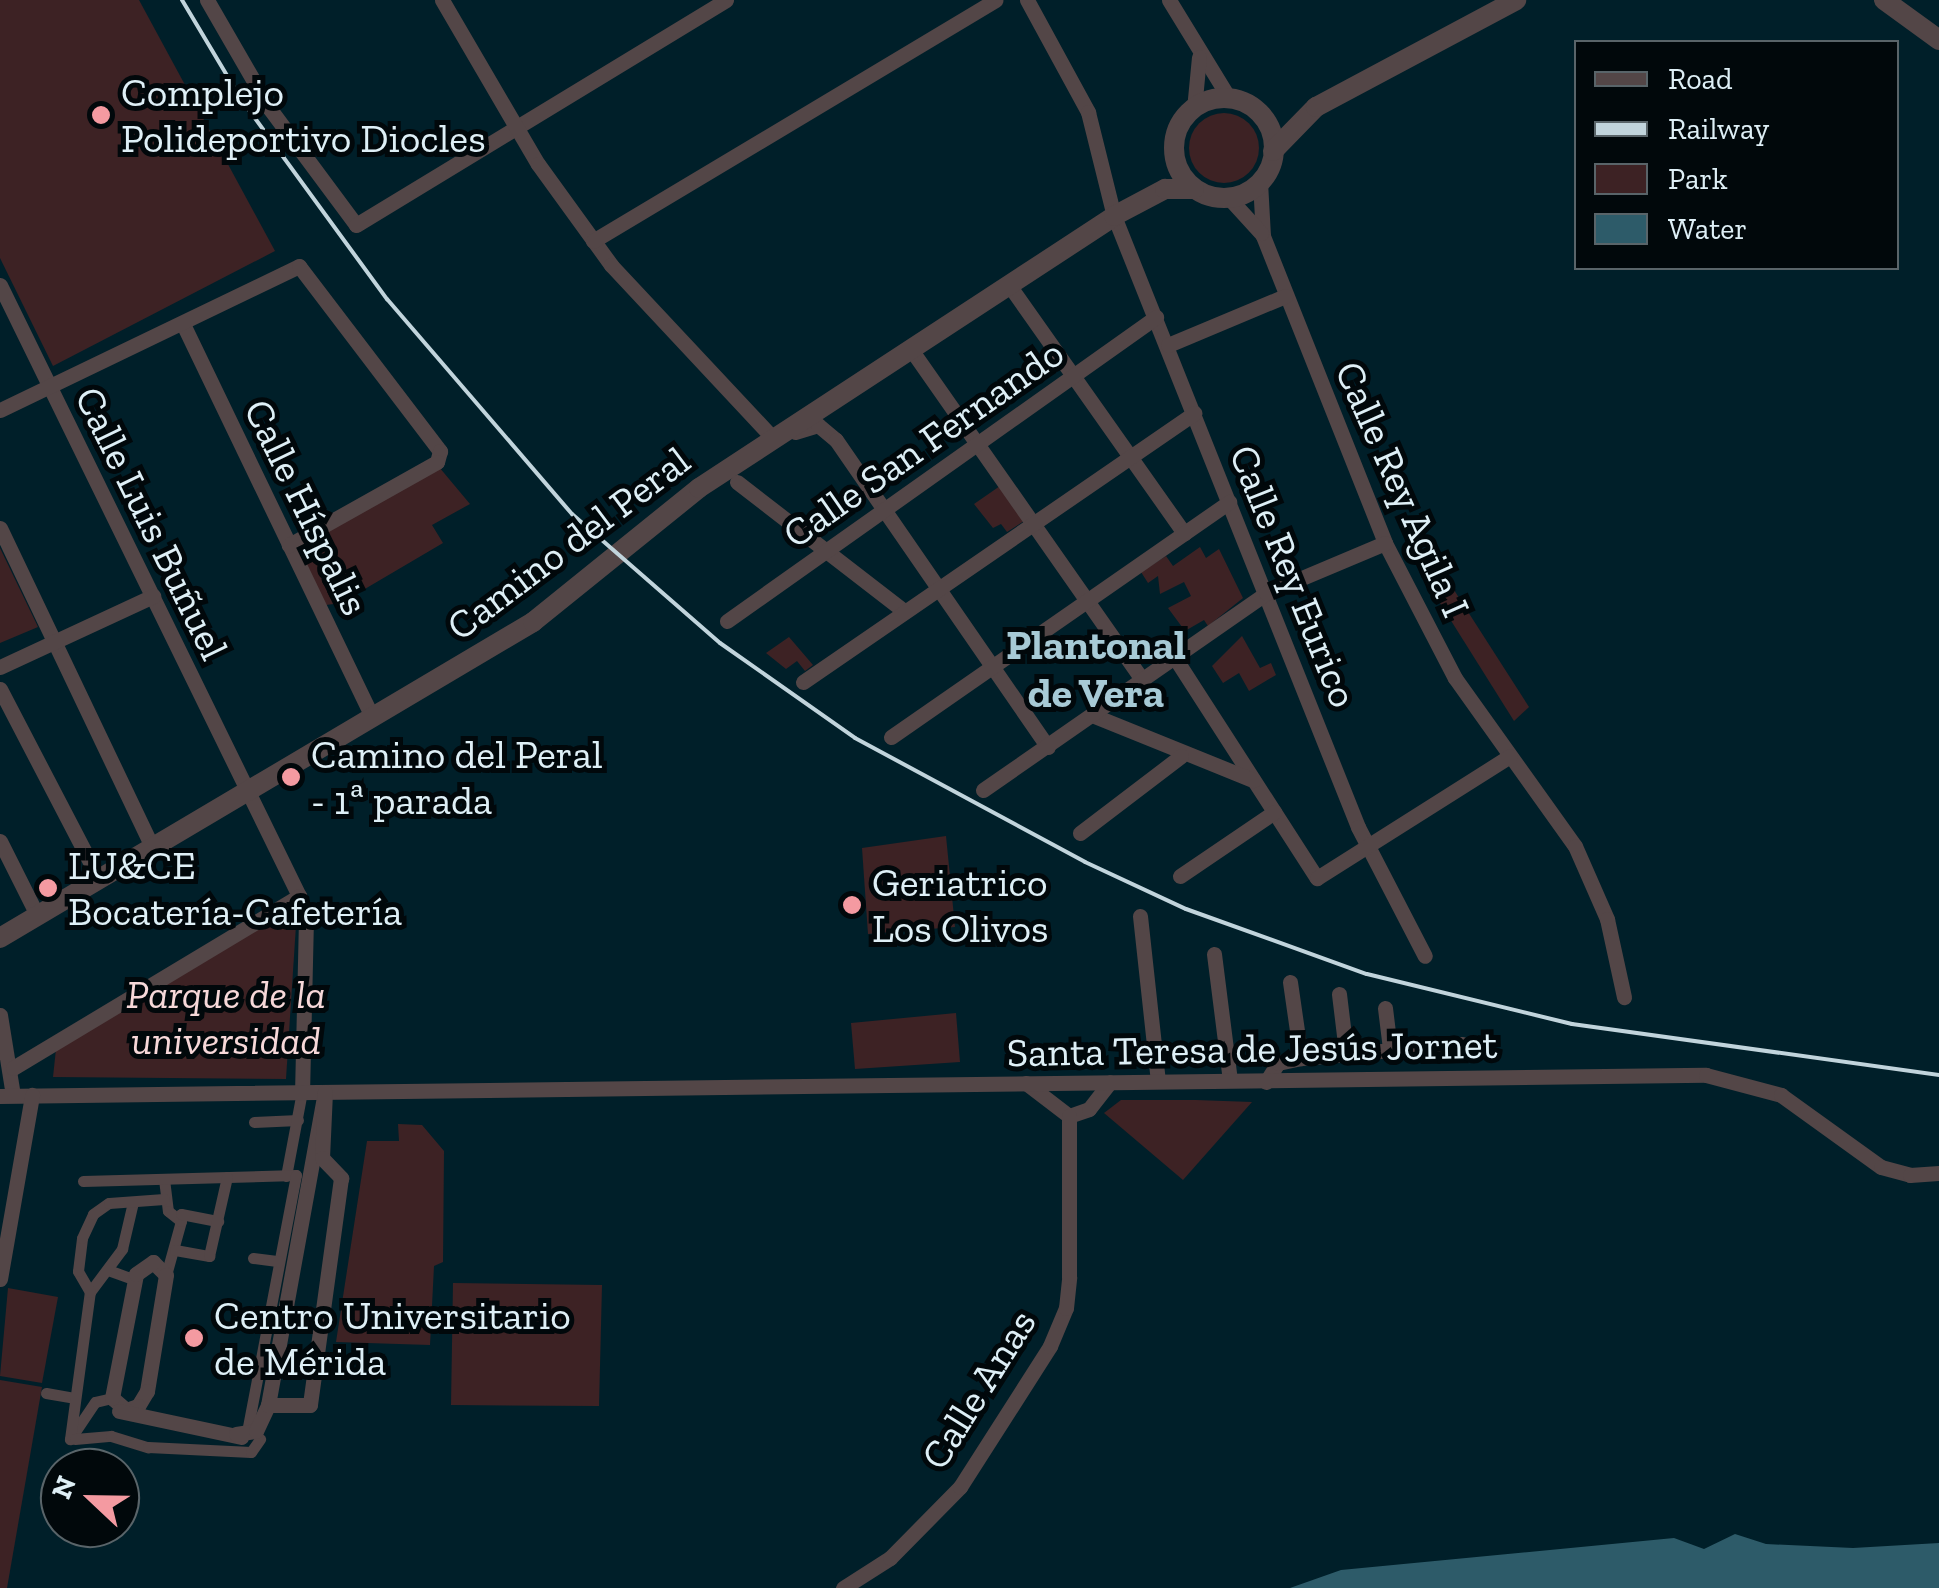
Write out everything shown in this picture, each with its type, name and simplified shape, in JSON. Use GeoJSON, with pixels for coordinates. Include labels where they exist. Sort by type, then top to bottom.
{"type":"FeatureCollection","features":[{"type":"Feature","properties":{"kind":"street"},"geometry":{"type":"LineString","coordinates":[[207,0],[270,109],[356,225],[514,124],[726,0]]}},
{"type":"Feature","properties":{"kind":"street"},"geometry":{"type":"LineString","coordinates":[[442,0],[514,124],[593,241],[698,365],[779,434],[818,425],[827,431],[1048,747]]}},
{"type":"Feature","properties":{"kind":"street"},"geometry":{"type":"LineString","coordinates":[[593,241],[995,0]]}},
{"type":"Feature","properties":{"kind":"street","name":"Calle Rey Eurico"},"geometry":{"type":"LineString","coordinates":[[1028,0],[1088,112],[1114,216],[1368,848],[1424,956]]}},
{"type":"Feature","properties":{"kind":"street"},"geometry":{"type":"LineString","coordinates":[[1169,0],[1199,56],[1229,98],[1257,112],[1316,107]]}},
{"type":"Feature","properties":{"kind":"street"},"geometry":{"type":"LineString","coordinates":[[1156,192],[1194,189],[1228,197],[1260,182],[1274,151],[1316,107],[1516,0]]}},
{"type":"Feature","properties":{"kind":"street"},"geometry":{"type":"LineString","coordinates":[[1884,0],[1939,40]]}},
{"type":"Feature","properties":{"kind":"street"},"geometry":{"type":"LineString","coordinates":[[1156,192],[1174,156],[1176,134],[1194,108],[1199,56]]}},
{"type":"Feature","properties":{"kind":"street"},"geometry":{"type":"LineString","coordinates":[[1194,108],[1229,98]]}},
{"type":"Feature","properties":{"kind":"street"},"geometry":{"type":"LineString","coordinates":[[1257,112],[1274,151]]}},
{"type":"Feature","properties":{"kind":"street"},"geometry":{"type":"LineString","coordinates":[[1174,156],[1194,189]]}},
{"type":"Feature","properties":{"kind":"street","name":"Calle Rey Agila I"},"geometry":{"type":"LineString","coordinates":[[1260,182],[1263,236],[1385,543],[1454,678],[1559,819],[1591,879],[1624,997]]}},
{"type":"Feature","properties":{"kind":"street","name":"Camino del Peral"},"geometry":{"type":"LineString","coordinates":[[0,938],[98,876],[534,622],[646,526],[779,434],[1156,192]]}},
{"type":"Feature","properties":{"kind":"street","name":"Calle Rey Agila I"},"geometry":{"type":"LineString","coordinates":[[1228,197],[1263,236]]}},
{"type":"Feature","properties":{"kind":"street"},"geometry":{"type":"LineString","coordinates":[[0,410],[183,324],[291,264],[308,273],[369,364],[431,435],[437,462],[289,545]]}},
{"type":"Feature","properties":{"kind":"street","name":"Calle Luis Buñuel"},"geometry":{"type":"LineString","coordinates":[[0,285],[298,896],[306,918],[302,1092]]}},
{"type":"Feature","properties":{"kind":"street"},"geometry":{"type":"LineString","coordinates":[[1009,285],[1184,532]]}},
{"type":"Feature","properties":{"kind":"street"},"geometry":{"type":"LineString","coordinates":[[1168,346],[1285,296]]}},
{"type":"Feature","properties":{"kind":"street","name":"Calle San Fernando"},"geometry":{"type":"LineString","coordinates":[[727,621],[1156,318]]}},
{"type":"Feature","properties":{"kind":"street","name":"Calle Híspalis"},"geometry":{"type":"LineString","coordinates":[[183,324],[372,717]]}},
{"type":"Feature","properties":{"kind":"street"},"geometry":{"type":"LineString","coordinates":[[910,348],[1143,680]]}},
{"type":"Feature","properties":{"kind":"street"},"geometry":{"type":"LineString","coordinates":[[803,682],[1194,413]]}},
{"type":"Feature","properties":{"kind":"street"},"geometry":{"type":"LineString","coordinates":[[737,482],[904,611]]}},
{"type":"Feature","properties":{"kind":"street"},"geometry":{"type":"LineString","coordinates":[[891,737],[1229,502]]}},
{"type":"Feature","properties":{"kind":"street"},"geometry":{"type":"LineString","coordinates":[[0,528],[151,845]]}},
{"type":"Feature","properties":{"kind":"street"},"geometry":{"type":"LineString","coordinates":[[983,790],[1266,593],[1385,543]]}},
{"type":"Feature","properties":{"kind":"street"},"geometry":{"type":"LineString","coordinates":[[0,667],[153,596]]}},
{"type":"Feature","properties":{"kind":"street"},"geometry":{"type":"LineString","coordinates":[[1175,658],[1316,878],[1510,756]]}},
{"type":"Feature","properties":{"kind":"street"},"geometry":{"type":"LineString","coordinates":[[0,690],[98,876]]}},
{"type":"Feature","properties":{"kind":"street"},"geometry":{"type":"LineString","coordinates":[[1092,715],[1181,756],[1253,780]]}},
{"type":"Feature","properties":{"kind":"street"},"geometry":{"type":"LineString","coordinates":[[1080,833],[1181,756]]}},
{"type":"Feature","properties":{"kind":"street"},"geometry":{"type":"LineString","coordinates":[[1180,876],[1274,812]]}},
{"type":"Feature","properties":{"kind":"street"},"geometry":{"type":"LineString","coordinates":[[0,841],[37,915]]}},
{"type":"Feature","properties":{"kind":"street"},"geometry":{"type":"LineString","coordinates":[[13,1068],[298,896]]}},
{"type":"Feature","properties":{"kind":"street"},"geometry":{"type":"LineString","coordinates":[[1140,916],[1158,1082]]}},
{"type":"Feature","properties":{"kind":"street"},"geometry":{"type":"LineString","coordinates":[[1214,954],[1230,1080]]}},
{"type":"Feature","properties":{"kind":"street"},"geometry":{"type":"LineString","coordinates":[[1290,982],[1301,1058]]}},
{"type":"Feature","properties":{"kind":"street"},"geometry":{"type":"LineString","coordinates":[[1339,994],[1346,1052]]}},
{"type":"Feature","properties":{"kind":"street"},"geometry":{"type":"LineString","coordinates":[[1385,1008],[1390,1047]]}},
{"type":"Feature","properties":{"kind":"street"},"geometry":{"type":"LineString","coordinates":[[0,1015],[13,1068],[7,1095]]}},
{"type":"Feature","properties":{"kind":"street"},"geometry":{"type":"LineString","coordinates":[[1266,1082],[1278,1063],[1301,1058],[1390,1047],[1462,1044]]}},
{"type":"Feature","properties":{"kind":"street","name":"Santa Teresa de Jesús Jornet"},"geometry":{"type":"LineString","coordinates":[[7,1095],[1706,1075],[1764,1088],[1796,1103],[1881,1167],[1910,1175],[1939,1173]]}},
{"type":"Feature","properties":{"kind":"street"},"geometry":{"type":"LineString","coordinates":[[1026,1083],[1068,1116],[1089,1109],[1110,1082]]}},
{"type":"Feature","properties":{"kind":"street"},"geometry":{"type":"LineString","coordinates":[[286,1176],[302,1092]]}},
{"type":"Feature","properties":{"kind":"street"},"geometry":{"type":"LineString","coordinates":[[276,1407],[310,1405],[342,1178],[322,1158],[325,1092]]}},
{"type":"Feature","properties":{"kind":"street"},"geometry":{"type":"LineString","coordinates":[[166,1275],[152,1262],[135,1280],[113,1400],[124,1415],[248,1435],[256,1431],[276,1407],[308,1169],[325,1092]]}},
{"type":"Feature","properties":{"kind":"street"},"geometry":{"type":"LineString","coordinates":[[0,1279],[6,1207],[32,1095]]}},
{"type":"Feature","properties":{"kind":"street","name":"Calle Anas"},"geometry":{"type":"LineString","coordinates":[[844,1588],[890,1558],[960,1487],[1050,1346],[1066,1308],[1070,1277],[1068,1116]]}},
{"type":"Feature","properties":{"kind":"street"},"geometry":{"type":"LineString","coordinates":[[254,1122],[298,1120]]}},
{"type":"Feature","properties":{"kind":"street"},"geometry":{"type":"LineString","coordinates":[[160,1164],[164,1200],[181,1221]]}},
{"type":"Feature","properties":{"kind":"street"},"geometry":{"type":"LineString","coordinates":[[175,1250],[209,1256],[218,1221],[221,1177],[217,1164]]}},
{"type":"Feature","properties":{"kind":"street"},"geometry":{"type":"LineString","coordinates":[[308,1169],[328,1164]]}},
{"type":"Feature","properties":{"kind":"street"},"geometry":{"type":"LineString","coordinates":[[75,1438],[110,1436],[148,1446],[252,1452],[248,1435],[296,1175],[83,1182]]}},
{"type":"Feature","properties":{"kind":"street"},"geometry":{"type":"LineString","coordinates":[[90,1292],[78,1271],[93,1214],[109,1204],[164,1200]]}},
{"type":"Feature","properties":{"kind":"street"},"geometry":{"type":"LineString","coordinates":[[75,1438],[73,1398],[90,1292],[122,1249],[133,1202]]}},
{"type":"Feature","properties":{"kind":"street"},"geometry":{"type":"LineString","coordinates":[[75,1438],[95,1402],[113,1400],[132,1409],[145,1395],[181,1214],[218,1221]]}},
{"type":"Feature","properties":{"kind":"street"},"geometry":{"type":"LineString","coordinates":[[253,1258],[279,1262]]}},
{"type":"Feature","properties":{"kind":"street"},"geometry":{"type":"LineString","coordinates":[[108,1270],[135,1280]]}},
{"type":"Feature","properties":{"kind":"street"},"geometry":{"type":"LineString","coordinates":[[234,1366],[259,1370]]}},
{"type":"Feature","properties":{"kind":"street"},"geometry":{"type":"LineString","coordinates":[[46,1393],[73,1398]]}},
{"type":"Feature","properties":{"kind":"street"},"geometry":{"type":"LineString","coordinates":[[145,1395],[174,1421]]}},
{"type":"Feature","properties":{"kind":"green space","name":"Complejo Polideportivo Diocles"},"geometry":{"type":"Polygon","coordinates":[[[0,0],[139,0],[275,251],[53,366],[0,258],[0,0]]]}},
{"type":"Feature","properties":{"kind":"green space"},"geometry":{"type":"Polygon","coordinates":[[[1224,113],[1249,123],[1259,148],[1249,173],[1224,183],[1199,173],[1189,148],[1199,123],[1224,113]]]}},
{"type":"Feature","properties":{"kind":"green space"},"geometry":{"type":"Polygon","coordinates":[[[439,467],[470,504],[432,525],[443,543],[341,603],[326,605],[298,549],[439,467]]]}},
{"type":"Feature","properties":{"kind":"green space"},"geometry":{"type":"Polygon","coordinates":[[[1000,486],[1024,521],[1007,532],[1001,524],[993,528],[974,504],[1000,486]]]}},
{"type":"Feature","properties":{"kind":"green space"},"geometry":{"type":"Polygon","coordinates":[[[1200,547],[1206,558],[1219,549],[1243,598],[1208,626],[1204,620],[1185,631],[1168,608],[1191,596],[1184,582],[1160,594],[1158,576],[1148,583],[1141,572],[1166,556],[1173,566],[1200,547]]]}},
{"type":"Feature","properties":{"kind":"green space"},"geometry":{"type":"Polygon","coordinates":[[[0,548],[38,627],[0,643],[0,548]]]}},
{"type":"Feature","properties":{"kind":"green space"},"geometry":{"type":"Polygon","coordinates":[[[1445,576],[1529,707],[1514,721],[1428,584],[1445,576]]]}},
{"type":"Feature","properties":{"kind":"green space"},"geometry":{"type":"Polygon","coordinates":[[[1242,636],[1260,668],[1271,663],[1276,675],[1249,691],[1239,673],[1223,683],[1212,666],[1242,636]]]}},
{"type":"Feature","properties":{"kind":"green space"},"geometry":{"type":"Polygon","coordinates":[[[789,637],[813,665],[805,671],[797,661],[786,669],[766,653],[789,637]]]}},
{"type":"Feature","properties":{"kind":"green space"},"geometry":{"type":"Polygon","coordinates":[[[946,836],[955,927],[868,934],[862,848],[946,836]]]}},
{"type":"Feature","properties":{"kind":"green space","name":"Parque de la universidad"},"geometry":{"type":"Polygon","coordinates":[[[289,906],[296,925],[286,1079],[53,1077],[56,1049],[289,906]]]}},
{"type":"Feature","properties":{"kind":"green space"},"geometry":{"type":"Polygon","coordinates":[[[956,1013],[960,1062],[855,1069],[851,1023],[956,1013]]]}},
{"type":"Feature","properties":{"kind":"green space"},"geometry":{"type":"Polygon","coordinates":[[[1121,1100],[1252,1102],[1183,1180],[1104,1113],[1121,1100]]]}},
{"type":"Feature","properties":{"kind":"green space"},"geometry":{"type":"Polygon","coordinates":[[[398,1124],[422,1125],[444,1151],[443,1262],[434,1266],[430,1345],[336,1342],[367,1141],[399,1141],[398,1124]]]}},
{"type":"Feature","properties":{"kind":"green space"},"geometry":{"type":"Polygon","coordinates":[[[453,1283],[602,1285],[599,1406],[451,1405],[453,1283]]]}},
{"type":"Feature","properties":{"kind":"green space"},"geometry":{"type":"Polygon","coordinates":[[[8,1288],[58,1297],[42,1383],[0,1376],[8,1288]]]}},
{"type":"Feature","properties":{"kind":"green space"},"geometry":{"type":"Polygon","coordinates":[[[0,1380],[42,1387],[7,1588],[0,1588],[0,1380]]]}},
{"type":"Feature","properties":{"kind":"water"},"geometry":{"type":"Polygon","coordinates":[[[1735,1534],[1766,1544],[1853,1548],[1939,1543],[1939,1588],[1290,1588],[1341,1570],[1674,1538],[1704,1549],[1735,1534]]]}},
{"type":"Feature","properties":{"kind":"railway"},"geometry":{"type":"LineString","coordinates":[[182,0],[241,99],[387,299],[572,514],[720,643],[855,738],[1085,862],[1186,909],[1367,974],[1572,1024],[1939,1075]]}},
{"type":"Feature","properties":{"kind":"place","name":"Complejo Polideportivo Diocles"},"geometry":{"type":"Point","coordinates":[101,115]}},
{"type":"Feature","properties":{"kind":"place","name":"Camino del Peral - 1ª parada"},"geometry":{"type":"Point","coordinates":[291,777]}},
{"type":"Feature","properties":{"kind":"place","name":"LU&CE Bocatería-Cafetería"},"geometry":{"type":"Point","coordinates":[48,888]}},
{"type":"Feature","properties":{"kind":"place","name":"Geriatrico Los Olivos"},"geometry":{"type":"Point","coordinates":[852,905]}},
{"type":"Feature","properties":{"kind":"place","name":"Centro Universitario de Mérida"},"geometry":{"type":"Point","coordinates":[194,1338]}},
{"type":"Feature","properties":{"kind":"district","name":"Plantonal de Vera"},"geometry":{"type":"Point","coordinates":[1096,669]}}]}
